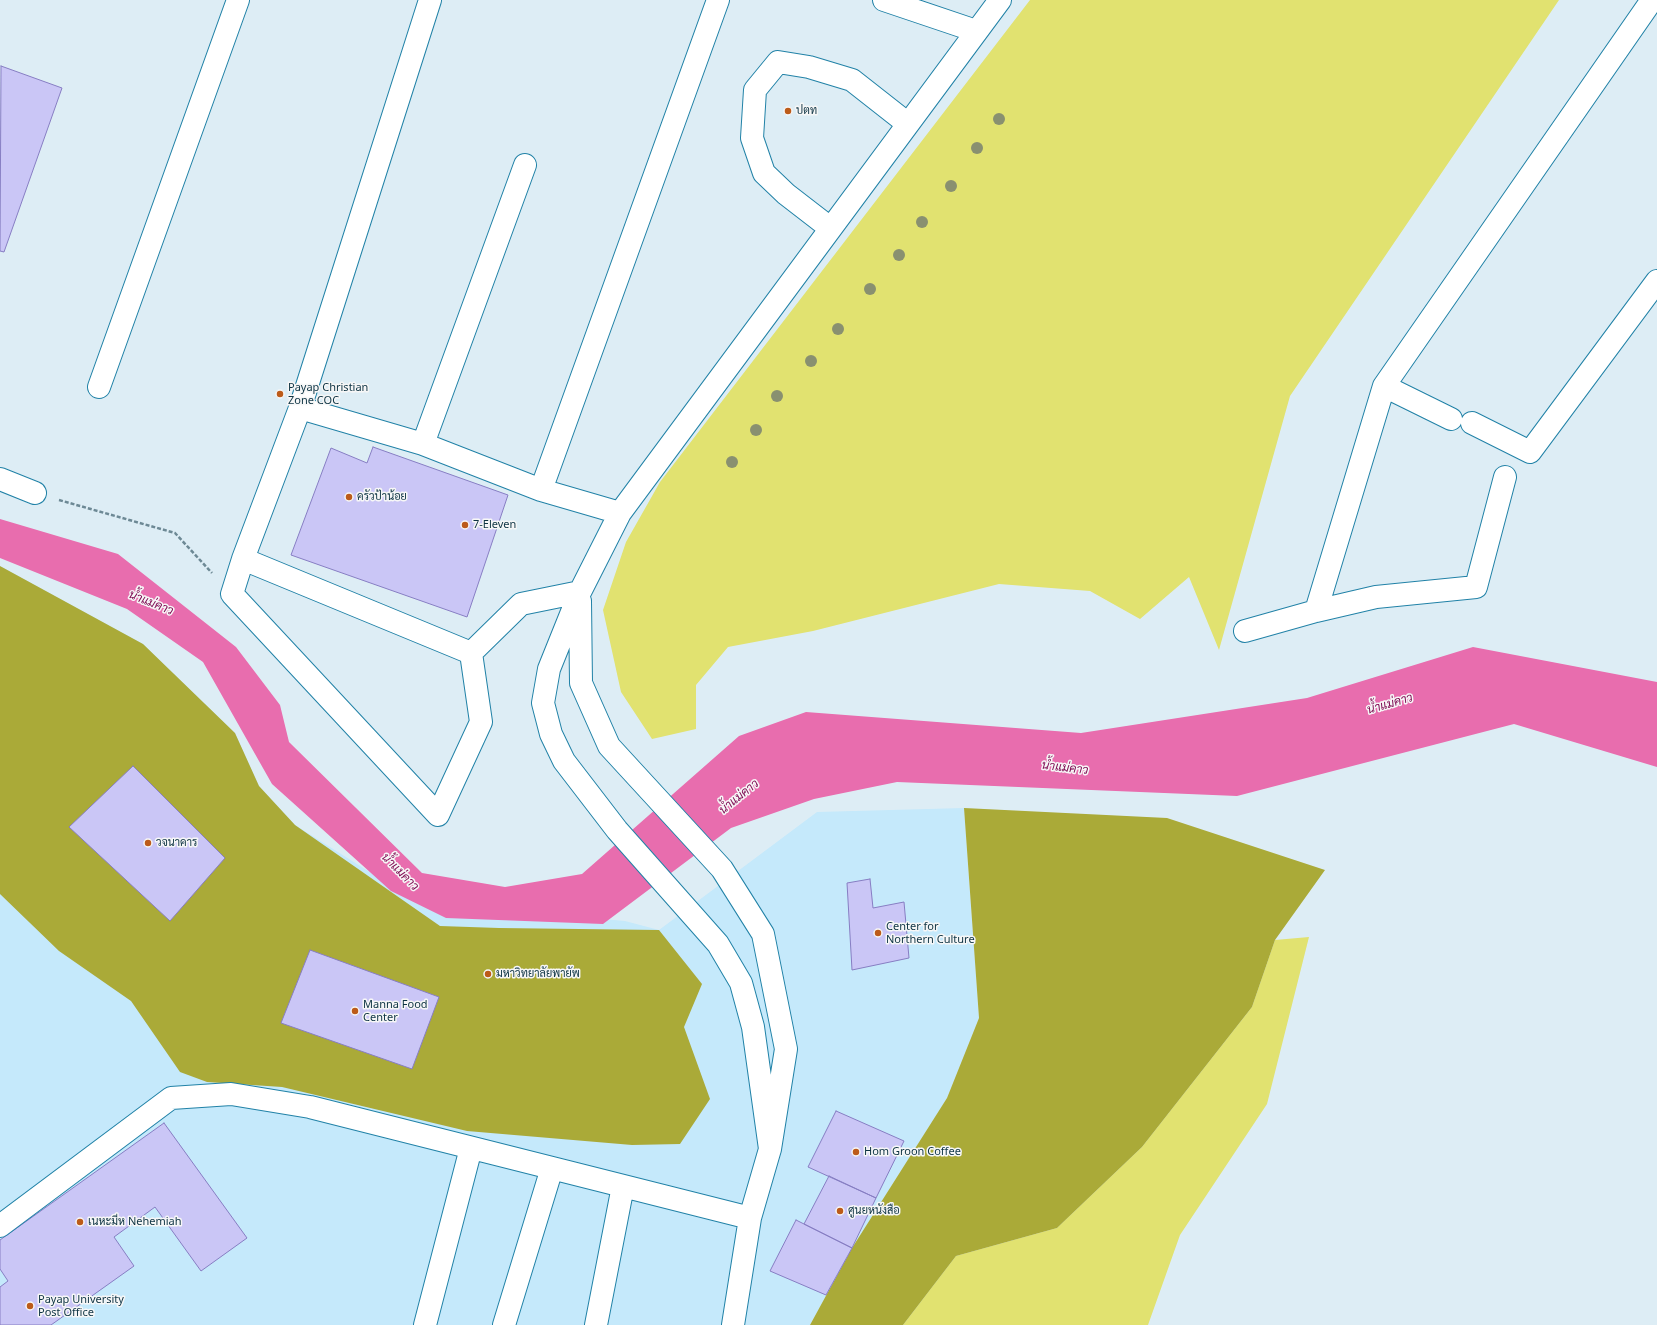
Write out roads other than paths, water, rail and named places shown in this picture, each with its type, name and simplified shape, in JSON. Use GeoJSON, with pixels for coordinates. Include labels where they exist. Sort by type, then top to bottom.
{"type":"FeatureCollection","features":[{"type":"Feature","properties":{"kind":"street"},"geometry":{"type":"LineString","coordinates":[[99,387],[238,0]]}},
{"type":"Feature","properties":{"kind":"street"},"geometry":{"type":"LineString","coordinates":[[430,0],[300,408],[243,559],[232,594],[438,815],[481,722],[471,653]]}},
{"type":"Feature","properties":{"kind":"street"},"geometry":{"type":"LineString","coordinates":[[541,490],[718,0]]}},
{"type":"Feature","properties":{"kind":"street"},"geometry":{"type":"LineString","coordinates":[[884,0],[976,31]]}},
{"type":"Feature","properties":{"kind":"street"},"geometry":{"type":"LineString","coordinates":[[770,1149],[753,1027],[741,983],[718,944],[617,830],[564,761],[551,734],[543,703],[549,669],[580,592],[620,513],[1000,0]]}},
{"type":"Feature","properties":{"kind":"street"},"geometry":{"type":"LineString","coordinates":[[1316,611],[1384,386],[1652,0]]}},
{"type":"Feature","properties":{"kind":"street"},"geometry":{"type":"LineString","coordinates":[[830,228],[786,194],[764,173],[752,138],[756,90],[778,62],[809,67],[852,80],[908,124]]}},
{"type":"Feature","properties":{"kind":"street"},"geometry":{"type":"LineString","coordinates":[[423,444],[525,165]]}},
{"type":"Feature","properties":{"kind":"street"},"geometry":{"type":"LineString","coordinates":[[1384,386],[1530,452],[1657,281]]}},
{"type":"Feature","properties":{"kind":"street"},"geometry":{"type":"LineString","coordinates":[[300,408],[423,444],[541,490],[620,513]]}},
{"type":"Feature","properties":{"kind":"street"},"geometry":{"type":"LineString","coordinates":[[1245,631],[1316,611],[1376,597],[1476,587],[1505,477]]}},
{"type":"Feature","properties":{"kind":"street"},"geometry":{"type":"LineString","coordinates":[[0,480],[35,493]]}},
{"type":"Feature","properties":{"kind":"street"},"geometry":{"type":"LineString","coordinates":[[243,559],[471,653]]}},
{"type":"Feature","properties":{"kind":"street"},"geometry":{"type":"LineString","coordinates":[[471,653],[521,604],[580,592]]}},
{"type":"Feature","properties":{"kind":"street"},"geometry":{"type":"LineString","coordinates":[[580,592],[581,683],[609,746],[656,799],[722,869],[763,934],[786,1049],[770,1149],[750,1218],[733,1325]]}},
{"type":"Feature","properties":{"kind":"street"},"geometry":{"type":"LineString","coordinates":[[0,1226],[171,1098],[231,1094],[310,1107],[750,1218]]}},
{"type":"Feature","properties":{"kind":"street"},"geometry":{"type":"LineString","coordinates":[[425,1325],[471,1148]]}},
{"type":"Feature","properties":{"kind":"street"},"geometry":{"type":"LineString","coordinates":[[504,1325],[552,1168]]}},
{"type":"Feature","properties":{"kind":"street"},"geometry":{"type":"LineString","coordinates":[[596,1325],[623,1186]]}},
{"type":"Feature","properties":{"kind":"water","name":"น้ำแม่คาว"},"geometry":{"type":"Polygon","coordinates":[[[0,519],[118,554],[236,647],[280,705],[289,742],[422,873],[505,887],[582,874],[739,736],[806,712],[1081,733],[1307,698],[1473,647],[1657,682],[1657,767],[1514,724],[1237,796],[897,782],[814,799],[731,828],[603,924],[446,918],[391,891],[272,784],[203,662],[127,609],[0,558],[0,519]]]}},
{"type":"Feature","properties":{"kind":"place","name":"ปตท"},"geometry":{"type":"Point","coordinates":[788,111]}},
{"type":"Feature","properties":{"kind":"place","name":"Payap Christian Zone COC"},"geometry":{"type":"Point","coordinates":[280,394]}},
{"type":"Feature","properties":{"kind":"place","name":"ครัวป้าน้อย"},"geometry":{"type":"Point","coordinates":[349,497]}},
{"type":"Feature","properties":{"kind":"place","name":"7-Eleven"},"geometry":{"type":"Point","coordinates":[465,525]}},
{"type":"Feature","properties":{"kind":"place","name":"วจนาคาร"},"geometry":{"type":"Point","coordinates":[148,843]}},
{"type":"Feature","properties":{"kind":"place","name":"Center for Northern Culture"},"geometry":{"type":"Point","coordinates":[878,933]}},
{"type":"Feature","properties":{"kind":"place","name":"มหาวิทยาลัยพายัพ"},"geometry":{"type":"Point","coordinates":[488,974]}},
{"type":"Feature","properties":{"kind":"place","name":"Manna Food Center"},"geometry":{"type":"Point","coordinates":[355,1011]}},
{"type":"Feature","properties":{"kind":"place","name":"Hom Groon Coffee"},"geometry":{"type":"Point","coordinates":[856,1152]}},
{"type":"Feature","properties":{"kind":"place","name":"ศูนยหนังสือ"},"geometry":{"type":"Point","coordinates":[840,1211]}},
{"type":"Feature","properties":{"kind":"place","name":"เนหะมีห Nehemiah"},"geometry":{"type":"Point","coordinates":[80,1222]}},
{"type":"Feature","properties":{"kind":"place","name":"Payap University Post Office"},"geometry":{"type":"Point","coordinates":[30,1306]}}]}
